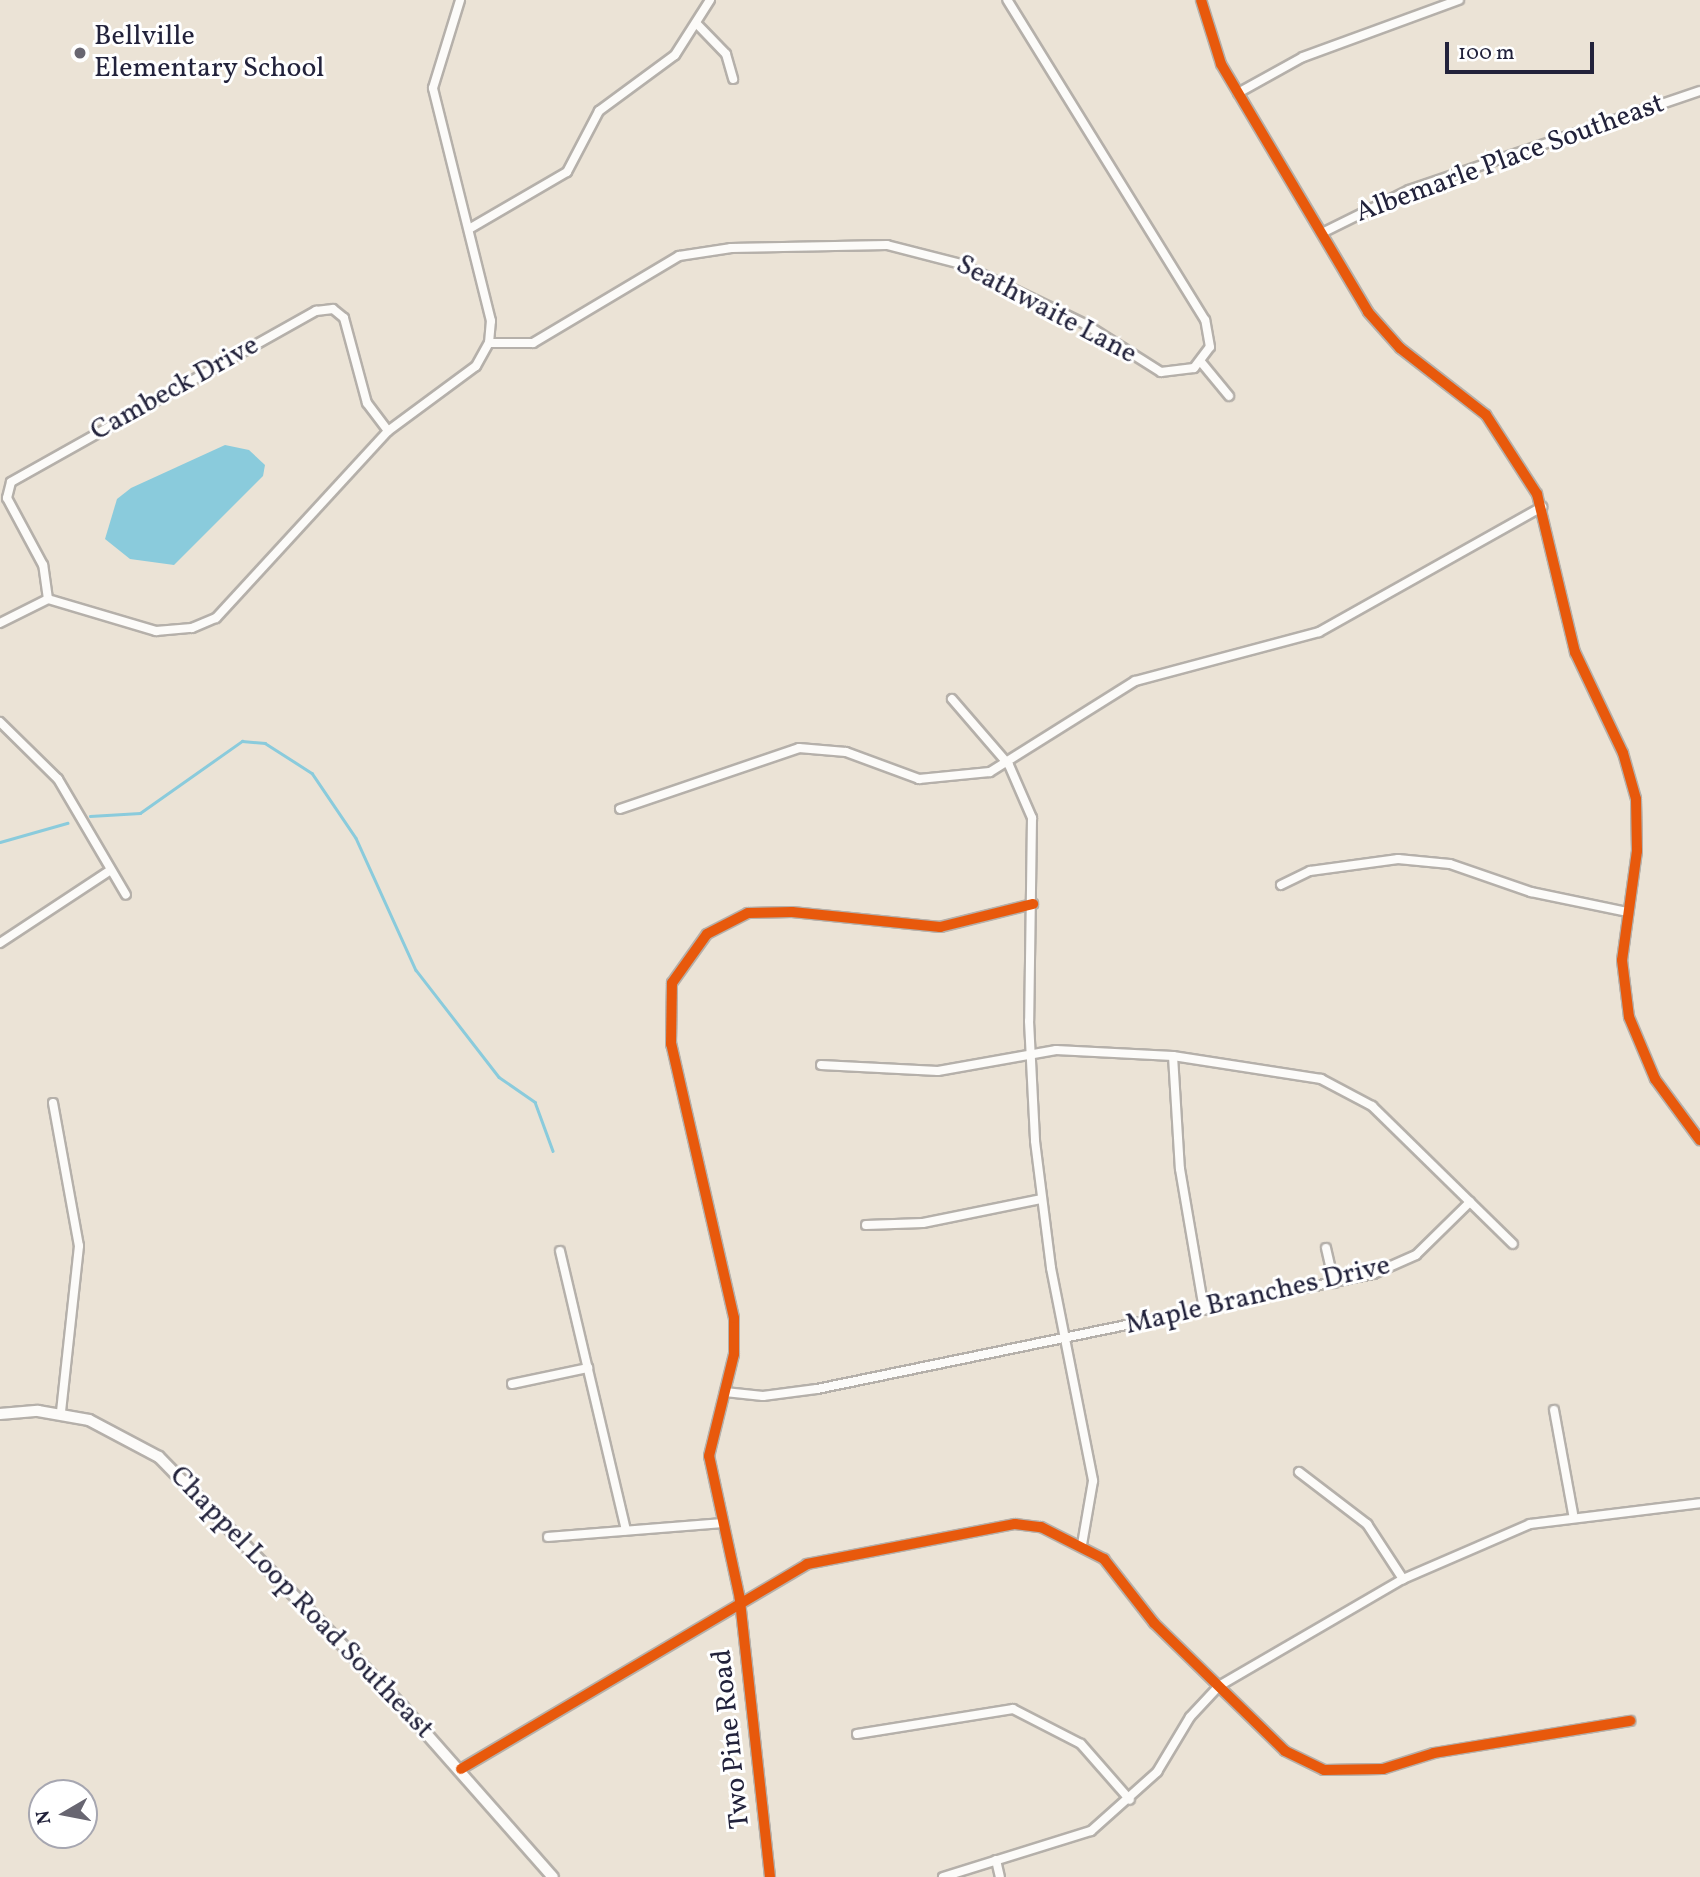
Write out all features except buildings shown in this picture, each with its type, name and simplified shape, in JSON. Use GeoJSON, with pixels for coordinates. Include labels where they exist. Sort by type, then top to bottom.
{"type":"FeatureCollection","features":[{"type":"Feature","properties":{"kind":"street"},"geometry":{"type":"LineString","coordinates":[[0,623],[48,599],[156,631],[205,624],[236,601],[388,431],[471,372],[489,343],[491,321],[433,88],[460,0]]}},
{"type":"Feature","properties":{"kind":"street"},"geometry":{"type":"LineString","coordinates":[[469,229],[567,172],[599,111],[664,65],[710,0]]}},
{"type":"Feature","properties":{"kind":"street"},"geometry":{"type":"LineString","coordinates":[[1007,0],[1205,320],[1210,347],[1201,362],[1228,396]]}},
{"type":"Feature","properties":{"kind":"street"},"geometry":{"type":"LineString","coordinates":[[1201,0],[1211,45],[1322,233],[1390,339],[1455,386],[1497,428],[1542,507],[1575,652],[1632,784],[1638,836],[1623,980],[1633,1033],[1655,1079],[1700,1140]]}},
{"type":"Feature","properties":{"kind":"street"},"geometry":{"type":"LineString","coordinates":[[1238,93],[1312,53],[1460,0]]}},
{"type":"Feature","properties":{"kind":"street"},"geometry":{"type":"LineString","coordinates":[[696,23],[726,54],[733,79]]}},
{"type":"Feature","properties":{"kind":"street","name":"Albemarle Place Southeast"},"geometry":{"type":"LineString","coordinates":[[1322,233],[1409,190],[1700,90]]}},
{"type":"Feature","properties":{"kind":"street","name":"Seathwaite Lane"},"geometry":{"type":"LineString","coordinates":[[489,343],[533,343],[679,256],[874,244],[913,247],[961,264],[1084,324],[1161,372],[1178,374],[1201,362]]}},
{"type":"Feature","properties":{"kind":"street","name":"Cambeck Drive"},"geometry":{"type":"LineString","coordinates":[[48,599],[43,565],[7,498],[11,482],[316,311],[333,309],[344,318],[367,403],[388,431]]}},
{"type":"Feature","properties":{"kind":"street"},"geometry":{"type":"LineString","coordinates":[[620,809],[799,748],[846,752],[933,780],[1009,765],[1135,681],[1319,632],[1542,507]]}},
{"type":"Feature","properties":{"kind":"street"},"geometry":{"type":"LineString","coordinates":[[952,699],[1009,765],[1032,818],[1030,1051],[1041,1199],[1064,1338],[1093,1481],[1082,1545]]}},
{"type":"Feature","properties":{"kind":"street"},"geometry":{"type":"LineString","coordinates":[[0,722],[58,779],[109,871],[126,895]]}},
{"type":"Feature","properties":{"kind":"street"},"geometry":{"type":"LineString","coordinates":[[1281,885],[1310,871],[1398,859],[1450,864],[1531,892],[1628,912]]}},
{"type":"Feature","properties":{"kind":"street"},"geometry":{"type":"LineString","coordinates":[[0,943],[109,871]]}},
{"type":"Feature","properties":{"kind":"street","name":"Two Pine Road"},"geometry":{"type":"LineString","coordinates":[[770,1877],[740,1599],[709,1456],[734,1354],[731,1301],[668,1029],[672,983],[686,956],[718,926],[761,911],[940,927],[1033,904]]}},
{"type":"Feature","properties":{"kind":"street"},"geometry":{"type":"LineString","coordinates":[[821,1065],[938,1071],[1030,1051],[1173,1056],[1321,1079],[1349,1090],[1513,1244]]}},
{"type":"Feature","properties":{"kind":"street"},"geometry":{"type":"LineString","coordinates":[[1173,1056],[1180,1169],[1204,1310]]}},
{"type":"Feature","properties":{"kind":"street"},"geometry":{"type":"LineString","coordinates":[[53,1103],[79,1246],[61,1413]]}},
{"type":"Feature","properties":{"kind":"street"},"geometry":{"type":"LineString","coordinates":[[866,1225],[923,1223],[1041,1199]]}},
{"type":"Feature","properties":{"kind":"street","name":"Maple Branches Drive"},"geometry":{"type":"LineString","coordinates":[[725,1392],[798,1393],[1334,1283],[1403,1263],[1470,1202]]}},
{"type":"Feature","properties":{"kind":"street"},"geometry":{"type":"LineString","coordinates":[[1326,1248],[1334,1283]]}},
{"type":"Feature","properties":{"kind":"street"},"geometry":{"type":"LineString","coordinates":[[560,1251],[626,1530]]}},
{"type":"Feature","properties":{"kind":"street"},"geometry":{"type":"LineString","coordinates":[[512,1384],[588,1368]]}},
{"type":"Feature","properties":{"kind":"street"},"geometry":{"type":"LineString","coordinates":[[1554,1410],[1573,1514]]}},
{"type":"Feature","properties":{"kind":"street","name":"Chappel Loop Road Southeast"},"geometry":{"type":"LineString","coordinates":[[0,1414],[61,1413],[112,1429],[159,1457],[461,1769],[553,1877]]}},
{"type":"Feature","properties":{"kind":"street"},"geometry":{"type":"LineString","coordinates":[[1300,1472],[1367,1524],[1403,1579]]}},
{"type":"Feature","properties":{"kind":"street"},"geometry":{"type":"LineString","coordinates":[[943,1877],[1091,1831],[1130,1800],[1219,1686],[1403,1579],[1496,1534],[1573,1514],[1700,1503]]}},
{"type":"Feature","properties":{"kind":"street"},"geometry":{"type":"LineString","coordinates":[[548,1537],[722,1523]]}},
{"type":"Feature","properties":{"kind":"street"},"geometry":{"type":"LineString","coordinates":[[461,1769],[740,1599],[807,1564],[993,1526],[1041,1527],[1082,1545],[1104,1559],[1154,1623],[1284,1751],[1343,1773],[1630,1721]]}},
{"type":"Feature","properties":{"kind":"street"},"geometry":{"type":"LineString","coordinates":[[857,1734],[1013,1709],[1081,1744],[1130,1800]]}},
{"type":"Feature","properties":{"kind":"street"},"geometry":{"type":"LineString","coordinates":[[996,1860],[1000,1877]]}},
{"type":"Feature","properties":{"kind":"water"},"geometry":{"type":"Polygon","coordinates":[[[225,445],[249,450],[265,465],[263,476],[174,565],[130,559],[105,539],[117,499],[131,488],[225,445]]]}},
{"type":"Feature","properties":{"kind":"waterway"},"geometry":{"type":"LineString","coordinates":[[90,816],[140,813],[242,741],[265,743],[312,773],[356,838],[416,970],[499,1077],[535,1102],[553,1151]]}},
{"type":"Feature","properties":{"kind":"waterway"},"geometry":{"type":"LineString","coordinates":[[0,842],[67,823]]}},
{"type":"Feature","properties":{"kind":"cycle path"},"geometry":{"type":"LineString","coordinates":[[1201,0],[1221,64],[1368,312],[1400,348],[1486,415],[1537,494],[1575,652],[1623,753],[1636,799],[1637,851],[1622,960],[1629,1017],[1655,1079],[1700,1140]]}},
{"type":"Feature","properties":{"kind":"cycle path"},"geometry":{"type":"LineString","coordinates":[[770,1877],[740,1599],[709,1456],[734,1354],[734,1318],[671,1044],[672,983],[707,934],[748,913],[792,912],[940,927],[1033,904]]}},
{"type":"Feature","properties":{"kind":"cycle path"},"geometry":{"type":"LineString","coordinates":[[461,1769],[807,1564],[1015,1524],[1041,1527],[1104,1559],[1154,1623],[1285,1751],[1324,1770],[1383,1769],[1434,1753],[1630,1721]]}},
{"type":"Feature","properties":{"kind":"place","name":"Bellville Elementary School"},"geometry":{"type":"Point","coordinates":[80,53]}}]}
